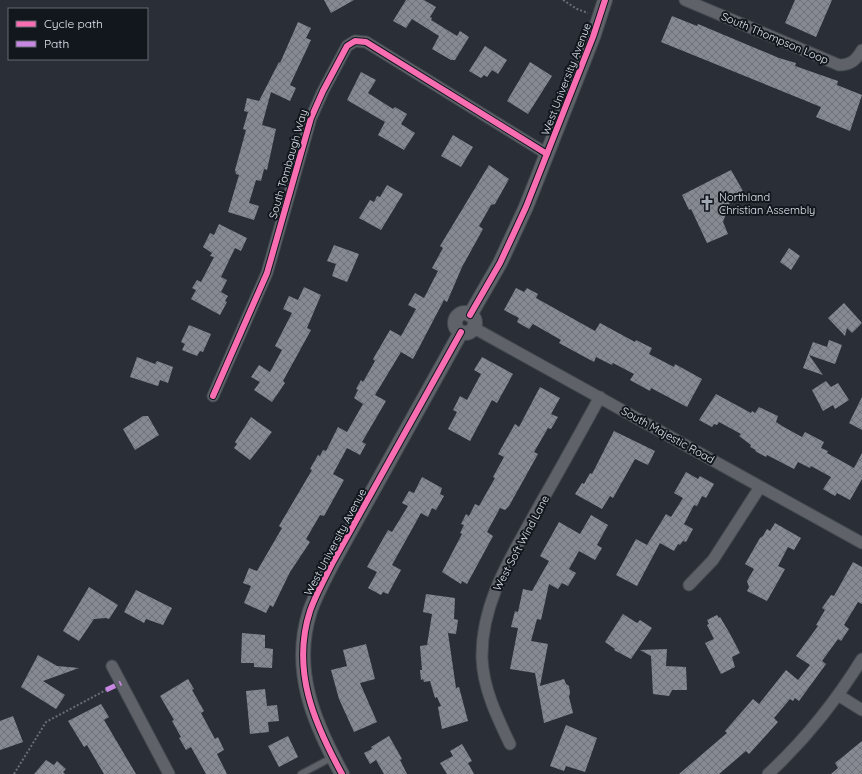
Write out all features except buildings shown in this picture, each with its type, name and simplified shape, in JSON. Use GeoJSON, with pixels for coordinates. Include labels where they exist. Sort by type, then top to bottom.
{"type":"FeatureCollection","features":[{"type":"Feature","properties":{"kind":"street","name":"West University Avenue"},"geometry":{"type":"LineString","coordinates":[[342,774],[312,712],[306,689],[302,655],[310,613],[316,595],[333,562],[468,325],[516,230],[593,37],[605,0]]}},
{"type":"Feature","properties":{"kind":"street","name":"South Thompson Loop"},"geometry":{"type":"LineString","coordinates":[[684,0],[839,64],[846,65],[853,62],[862,50]]}},
{"type":"Feature","properties":{"kind":"street","name":"South Tombaugh Way"},"geometry":{"type":"LineString","coordinates":[[213,396],[267,273],[311,118],[323,90],[347,46],[354,41],[366,42],[547,154]]}},
{"type":"Feature","properties":{"kind":"street","name":"South Majestic Road"},"geometry":{"type":"LineString","coordinates":[[468,325],[862,542]]}},
{"type":"Feature","properties":{"kind":"street","name":"West Soft Wind Lane"},"geometry":{"type":"LineString","coordinates":[[510,744],[495,712],[485,681],[482,658],[486,619],[501,576],[600,397]]}},
{"type":"Feature","properties":{"kind":"street"},"geometry":{"type":"LineString","coordinates":[[689,585],[713,560],[760,487]]}},
{"type":"Feature","properties":{"kind":"street"},"geometry":{"type":"LineString","coordinates":[[768,774],[792,752],[838,695],[862,659]]}},
{"type":"Feature","properties":{"kind":"street"},"geometry":{"type":"LineString","coordinates":[[112,666],[169,774]]}},
{"type":"Feature","properties":{"kind":"street"},"geometry":{"type":"LineString","coordinates":[[838,695],[862,710]]}},
{"type":"Feature","properties":{"kind":"lane"},"geometry":{"type":"LineString","coordinates":[[301,774],[333,757]]}},
{"type":"Feature","properties":{"kind":"path"},"geometry":{"type":"LineString","coordinates":[[563,0],[588,13]]}},
{"type":"Feature","properties":{"kind":"path"},"geometry":{"type":"LineString","coordinates":[[14,774],[46,722],[106,690]]}},
{"type":"Feature","properties":{"kind":"marked path"},"geometry":{"type":"LineString","coordinates":[[106,690],[121,683]]}},
{"type":"Feature","properties":{"kind":"cycle path"},"geometry":{"type":"LineString","coordinates":[[470,315],[500,263],[526,207],[593,37],[605,0]]}},
{"type":"Feature","properties":{"kind":"cycle path"},"geometry":{"type":"LineString","coordinates":[[213,396],[267,273],[311,118],[323,91],[347,46],[355,41],[366,42],[547,154]]}},
{"type":"Feature","properties":{"kind":"cycle path"},"geometry":{"type":"LineString","coordinates":[[342,774],[323,735],[308,696],[304,675],[303,654],[305,633],[310,611],[333,562],[461,332]]}},
{"type":"Feature","properties":{"kind":"place","name":"Northland Christian Assembly"},"geometry":{"type":"Point","coordinates":[707,203]}}]}
